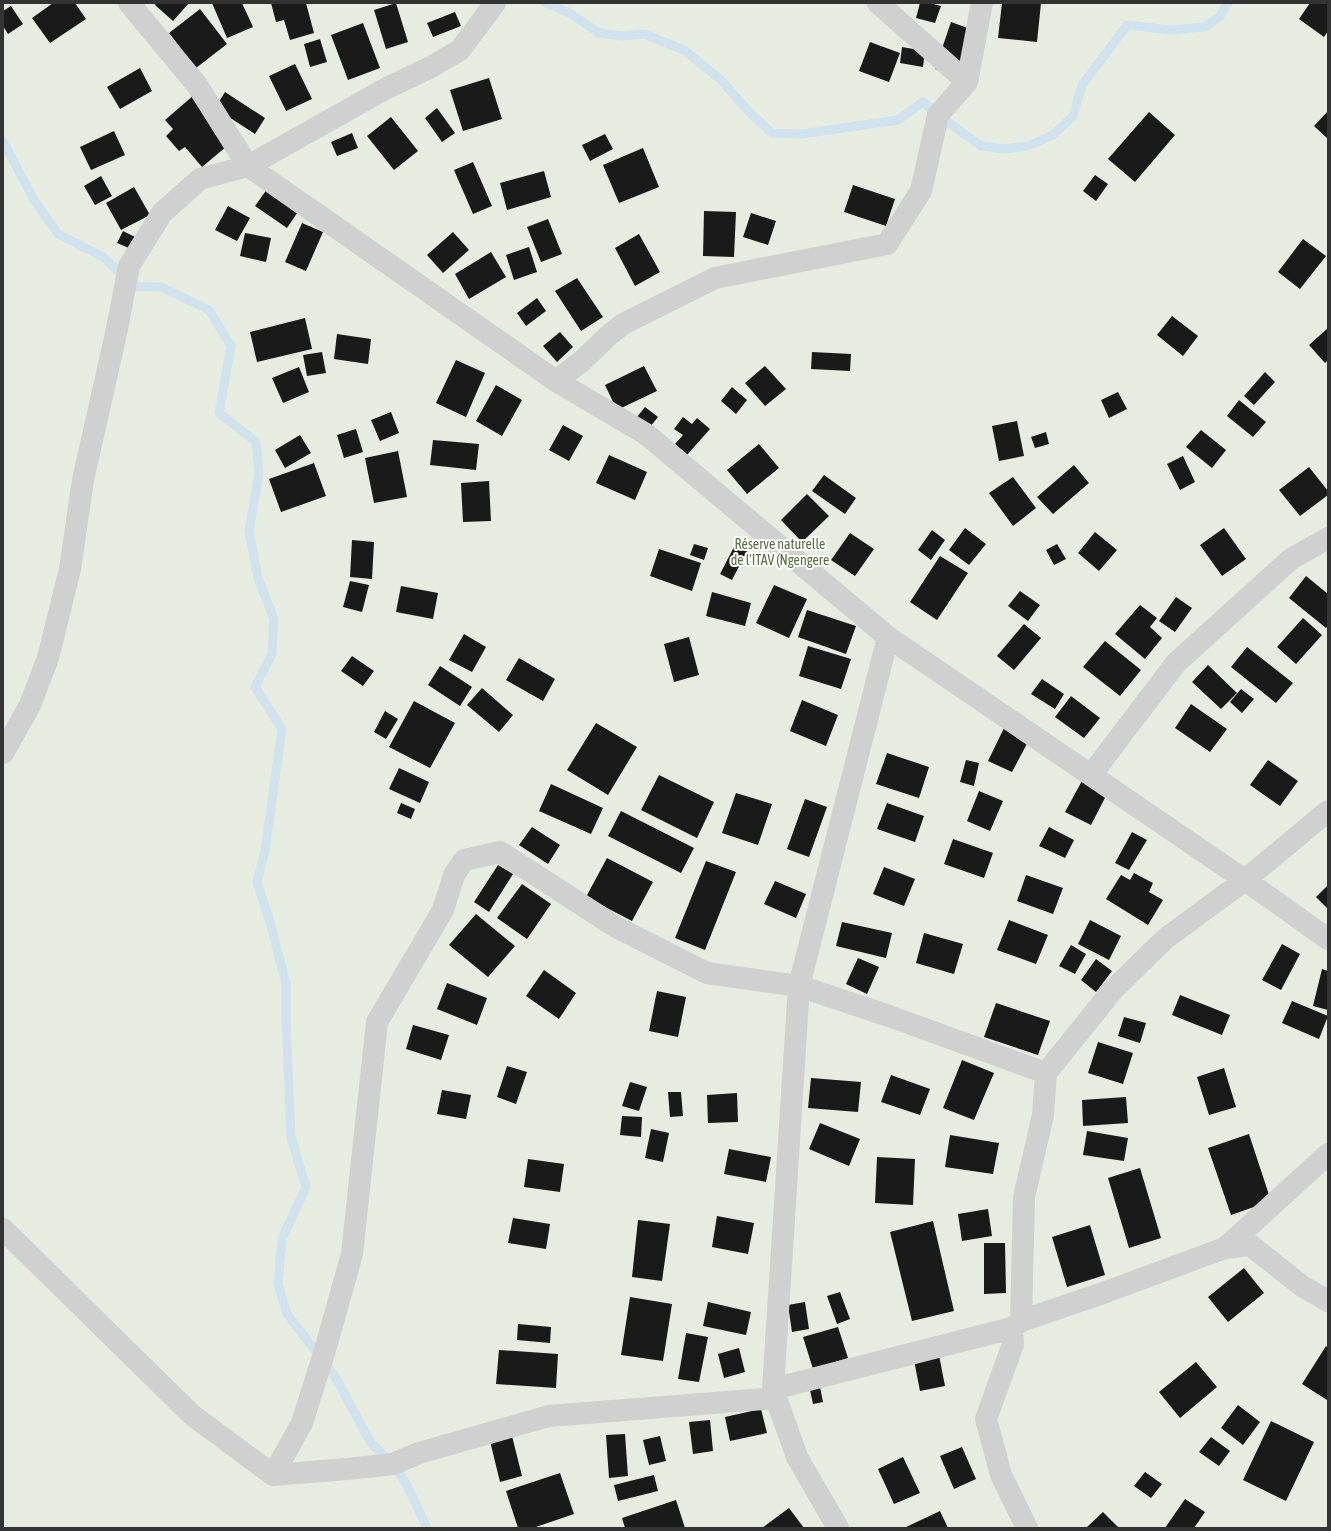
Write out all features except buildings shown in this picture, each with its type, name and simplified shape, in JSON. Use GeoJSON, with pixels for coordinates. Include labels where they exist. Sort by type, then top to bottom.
{"type":"FeatureCollection","features":[{"type":"Feature","properties":{"kind":"street"},"geometry":{"type":"LineString","coordinates":[[130,3],[197,86],[248,166],[556,381],[646,434],[888,637],[1246,880],[1328,939]]}},
{"type":"Feature","properties":{"kind":"street"},"geometry":{"type":"LineString","coordinates":[[3,753],[30,705],[48,658],[70,569],[83,480],[117,330],[129,266],[162,213],[200,179],[248,166],[385,89],[431,67],[460,50],[496,3]]}},
{"type":"Feature","properties":{"kind":"street"},"geometry":{"type":"LineString","coordinates":[[878,3],[967,82]]}},
{"type":"Feature","properties":{"kind":"street"},"geometry":{"type":"LineString","coordinates":[[556,381],[582,361],[623,324],[715,278],[887,244],[921,191],[938,116],[967,82],[982,3]]}},
{"type":"Feature","properties":{"kind":"street"},"geometry":{"type":"LineString","coordinates":[[1091,776],[1176,663],[1290,559],[1328,538]]}},
{"type":"Feature","properties":{"kind":"street"},"geometry":{"type":"LineString","coordinates":[[838,1528],[797,1457],[775,1394],[799,986],[888,637]]}},
{"type":"Feature","properties":{"kind":"street"},"geometry":{"type":"LineString","coordinates":[[1027,1528],[1001,1475],[986,1419],[1013,1344],[1017,1324],[1024,1197],[1043,1115],[1046,1073],[1112,991],[1165,939],[1246,880],[1328,811]]}},
{"type":"Feature","properties":{"kind":"street"},"geometry":{"type":"LineString","coordinates":[[274,1475],[302,1423],[352,1254],[377,1022],[443,910],[454,875],[464,860],[500,852],[616,927],[707,973],[799,986],[889,1016],[1046,1073]]}},
{"type":"Feature","properties":{"kind":"street"},"geometry":{"type":"LineString","coordinates":[[1225,1248],[1328,1154]]}},
{"type":"Feature","properties":{"kind":"street"},"geometry":{"type":"LineString","coordinates":[[3,1229],[192,1415],[274,1475],[347,1470],[393,1464],[419,1453],[549,1416],[775,1394],[1017,1324],[1225,1248],[1250,1245],[1302,1286],[1328,1301]]}},
{"type":"Feature","properties":{"kind":"green space","name":"Réserve naturelle de l'ITAV (Ngengere"},"geometry":{"type":"Polygon","coordinates":[[[3,3],[1328,3],[1328,1528],[3,1528],[3,3]]]}},
{"type":"Feature","properties":{"kind":"waterway"},"geometry":{"type":"LineString","coordinates":[[546,3],[568,12],[599,33],[621,36],[644,34],[684,50],[720,79],[749,112],[772,133],[802,134],[898,120],[923,102],[938,115],[981,146],[1004,149],[1028,146],[1053,135],[1073,116],[1082,85],[1127,25],[1172,30],[1205,27],[1220,16],[1228,3]]}},
{"type":"Feature","properties":{"kind":"waterway"},"geometry":{"type":"LineString","coordinates":[[3,141],[34,200],[58,234],[103,257],[124,277],[125,286],[161,287],[209,310],[231,346],[219,413],[256,442],[259,473],[249,531],[258,578],[274,619],[272,654],[255,687],[282,729],[265,851],[257,882],[271,925],[286,984],[291,1137],[306,1187],[282,1239],[278,1284],[287,1314],[334,1375],[371,1443],[393,1464],[407,1485],[427,1528]]}}]}
